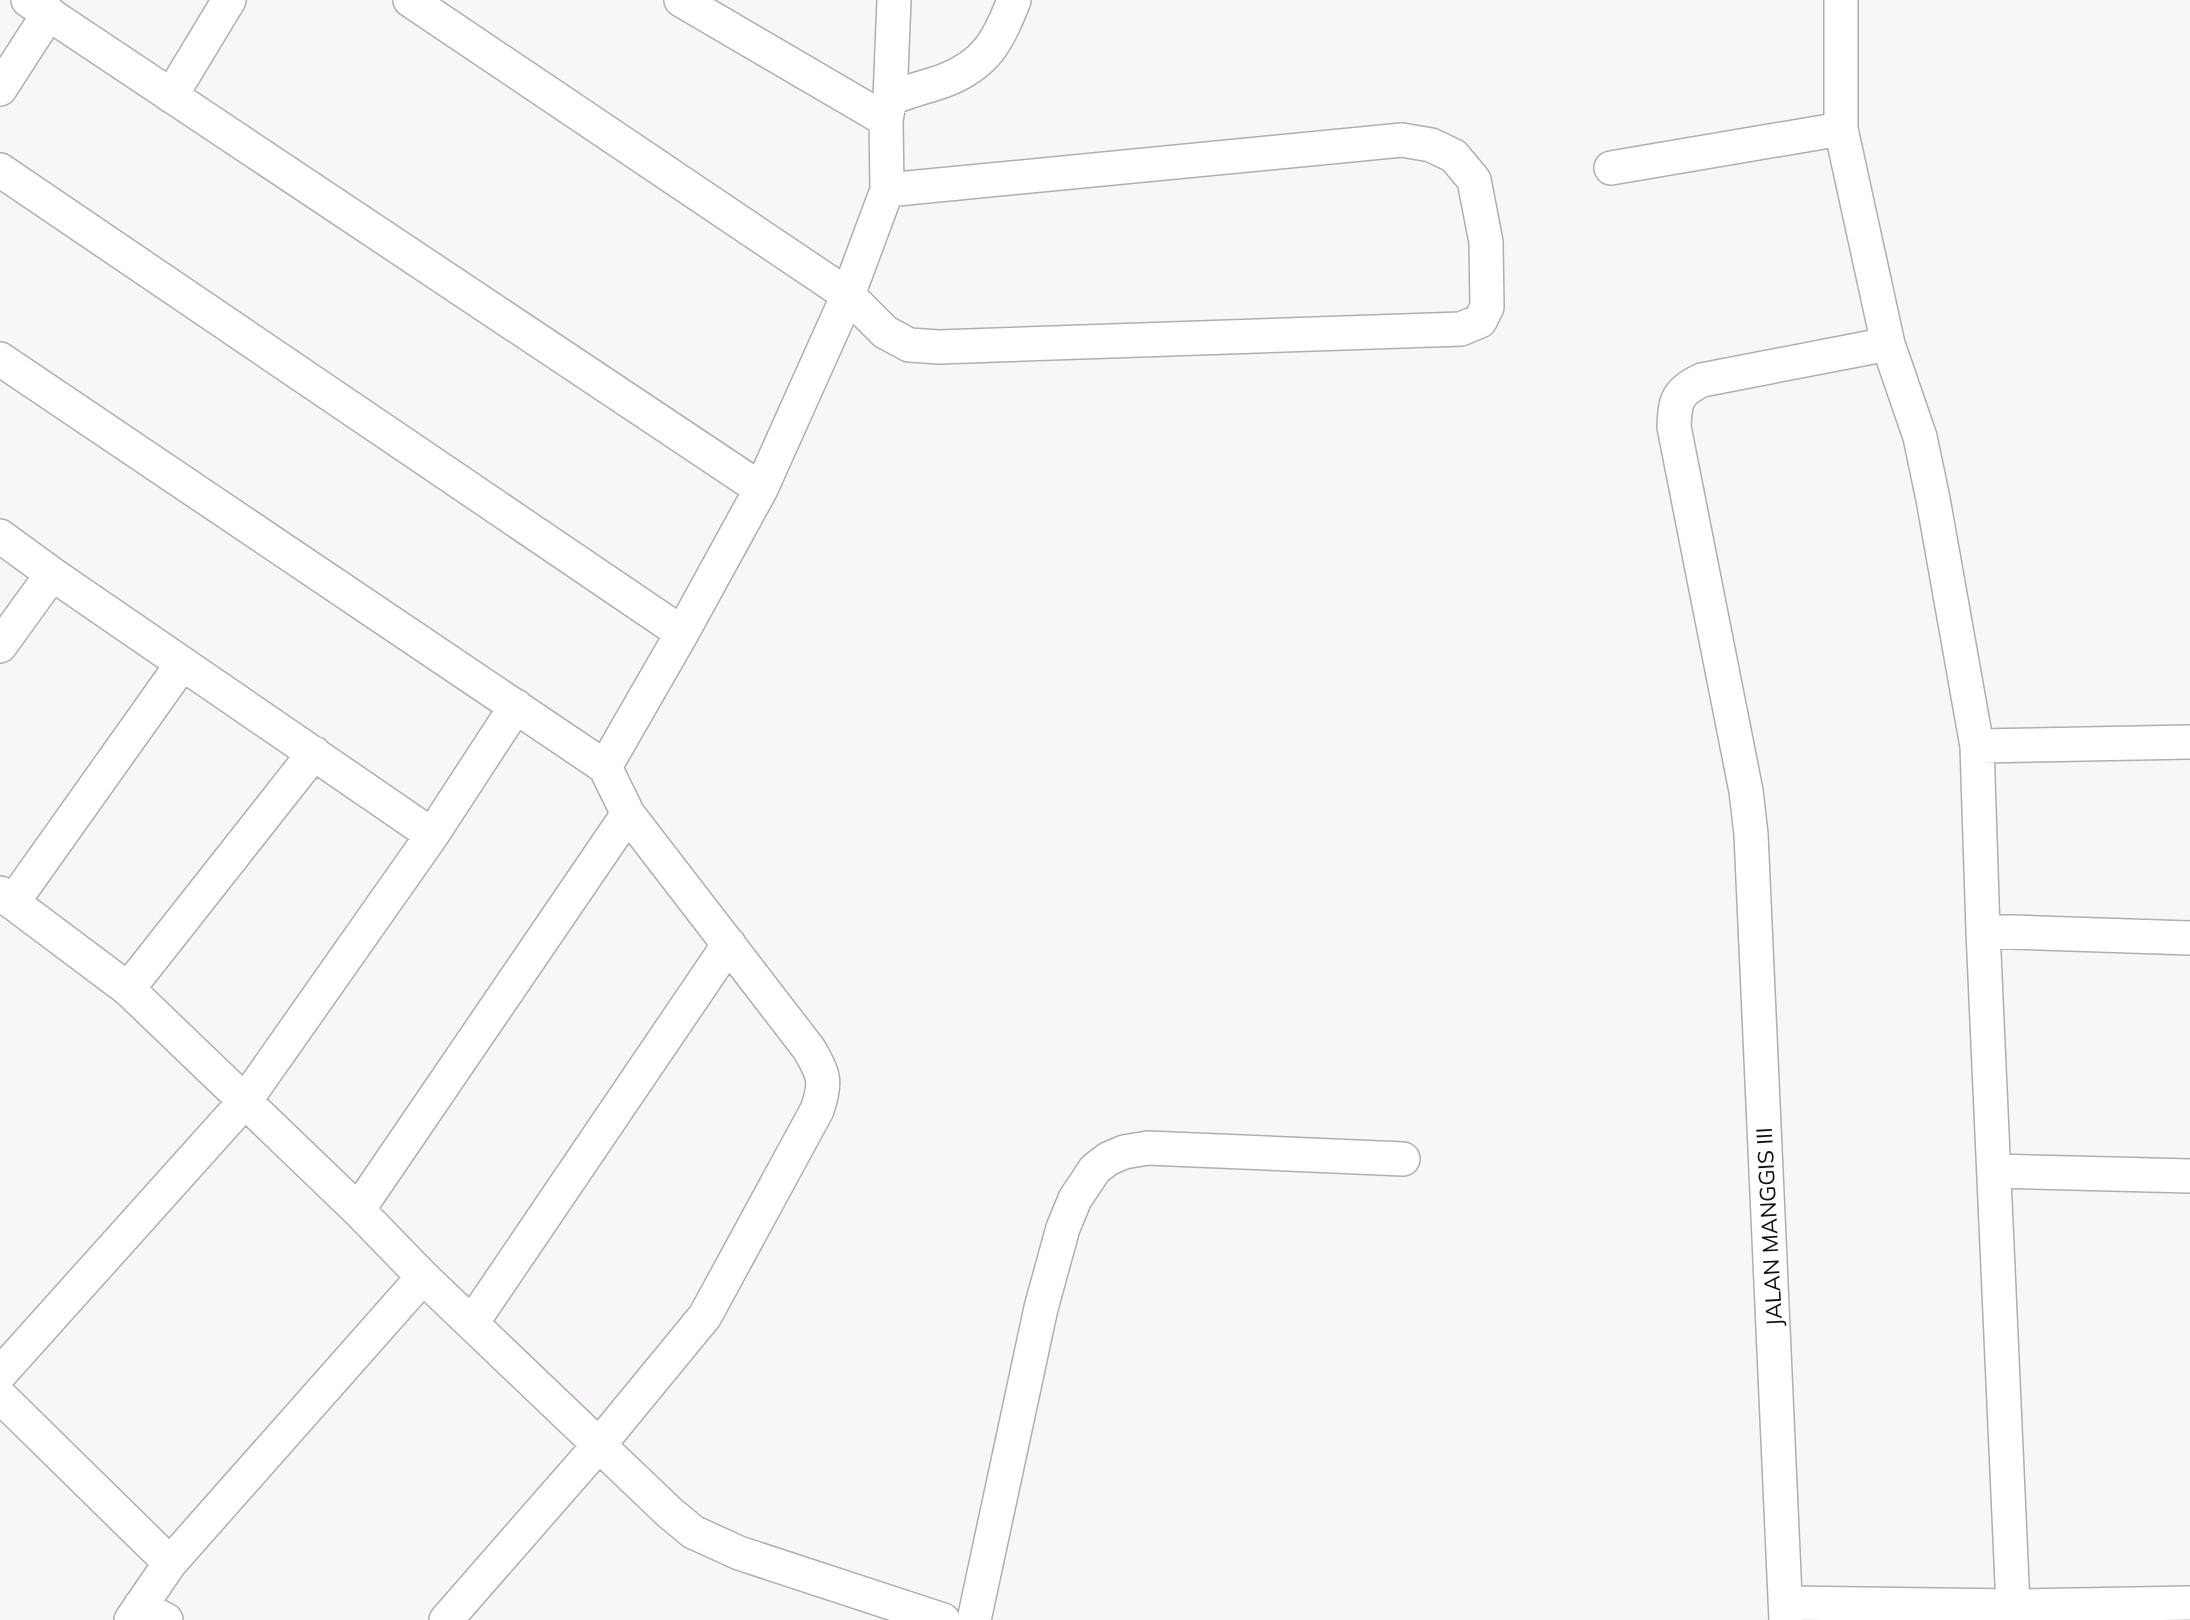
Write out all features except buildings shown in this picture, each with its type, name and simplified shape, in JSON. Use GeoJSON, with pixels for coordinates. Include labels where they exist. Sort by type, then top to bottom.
{"type":"FeatureCollection","features":[{"type":"Feature","properties":{"kind":"street"},"geometry":{"type":"LineString","coordinates":[[171,96],[229,0]]}},
{"type":"Feature","properties":{"kind":"street"},"geometry":{"type":"LineString","coordinates":[[410,0],[848,295],[885,332],[909,345],[939,347],[1461,329],[1480,321],[1487,308],[1486,242],[1474,180],[1454,156],[1431,145],[1402,141],[887,190]]}},
{"type":"Feature","properties":{"kind":"street"},"geometry":{"type":"LineString","coordinates":[[681,0],[888,110]]}},
{"type":"Feature","properties":{"kind":"street"},"geometry":{"type":"LineString","coordinates":[[605,767],[761,489],[848,295],[887,190],[888,110],[894,0]]}},
{"type":"Feature","properties":{"kind":"street"},"geometry":{"type":"LineString","coordinates":[[888,110],[910,90],[944,81],[979,62],[997,38],[1014,0]]}},
{"type":"Feature","properties":{"kind":"street"},"geometry":{"type":"LineString","coordinates":[[1841,0],[1841,129],[1888,344],[1920,437],[1934,499],[1977,746],[2011,1613]]}},
{"type":"Feature","properties":{"kind":"street"},"geometry":{"type":"LineString","coordinates":[[0,89],[39,7],[761,489]]}},
{"type":"Feature","properties":{"kind":"street"},"geometry":{"type":"LineString","coordinates":[[1611,168],[1841,129]]}},
{"type":"Feature","properties":{"kind":"street"},"geometry":{"type":"LineString","coordinates":[[0,170],[682,633]]}},
{"type":"Feature","properties":{"kind":"street","name":"JALAN MANGGIS III"},"geometry":{"type":"LineString","coordinates":[[1786,1612],[1752,834],[1746,791],[1674,427],[1675,406],[1685,388],[1702,380],[1888,344]]}},
{"type":"Feature","properties":{"kind":"street"},"geometry":{"type":"LineString","coordinates":[[0,359],[605,767],[628,814],[809,1049],[821,1069],[824,1089],[817,1110],[705,1316],[600,1445],[446,1620]]}},
{"type":"Feature","properties":{"kind":"street"},"geometry":{"type":"LineString","coordinates":[[0,536],[432,835]]}},
{"type":"Feature","properties":{"kind":"street"},"geometry":{"type":"LineString","coordinates":[[0,646],[52,574]]}},
{"type":"Feature","properties":{"kind":"street"},"geometry":{"type":"LineString","coordinates":[[182,664],[6,897],[128,989],[358,1210],[423,1276],[669,1512],[693,1532],[718,1545],[943,1620]]}},
{"type":"Feature","properties":{"kind":"street"},"geometry":{"type":"LineString","coordinates":[[0,1374],[245,1101],[432,835],[516,706]]}},
{"type":"Feature","properties":{"kind":"street"},"geometry":{"type":"LineString","coordinates":[[1977,746],[2190,742]]}},
{"type":"Feature","properties":{"kind":"street"},"geometry":{"type":"LineString","coordinates":[[128,989],[314,753]]}},
{"type":"Feature","properties":{"kind":"street"},"geometry":{"type":"LineString","coordinates":[[358,1210],[628,814]]}},
{"type":"Feature","properties":{"kind":"street"},"geometry":{"type":"LineString","coordinates":[[1983,931],[2190,938]]}},
{"type":"Feature","properties":{"kind":"street"},"geometry":{"type":"LineString","coordinates":[[472,1323],[729,944]]}},
{"type":"Feature","properties":{"kind":"street"},"geometry":{"type":"LineString","coordinates":[[974,1620],[1044,1296],[1063,1228],[1075,1198],[1095,1169],[1108,1159],[1124,1152],[1148,1148],[1403,1159]]}},
{"type":"Feature","properties":{"kind":"street"},"geometry":{"type":"LineString","coordinates":[[1994,1171],[2190,1176]]}},
{"type":"Feature","properties":{"kind":"street"},"geometry":{"type":"LineString","coordinates":[[146,1615],[170,1563],[423,1276]]}},
{"type":"Feature","properties":{"kind":"street"},"geometry":{"type":"LineString","coordinates":[[0,1396],[170,1563]]}},
{"type":"Feature","properties":{"kind":"street"},"geometry":{"type":"LineString","coordinates":[[1786,1612],[2011,1613],[2190,1603]]}}]}
